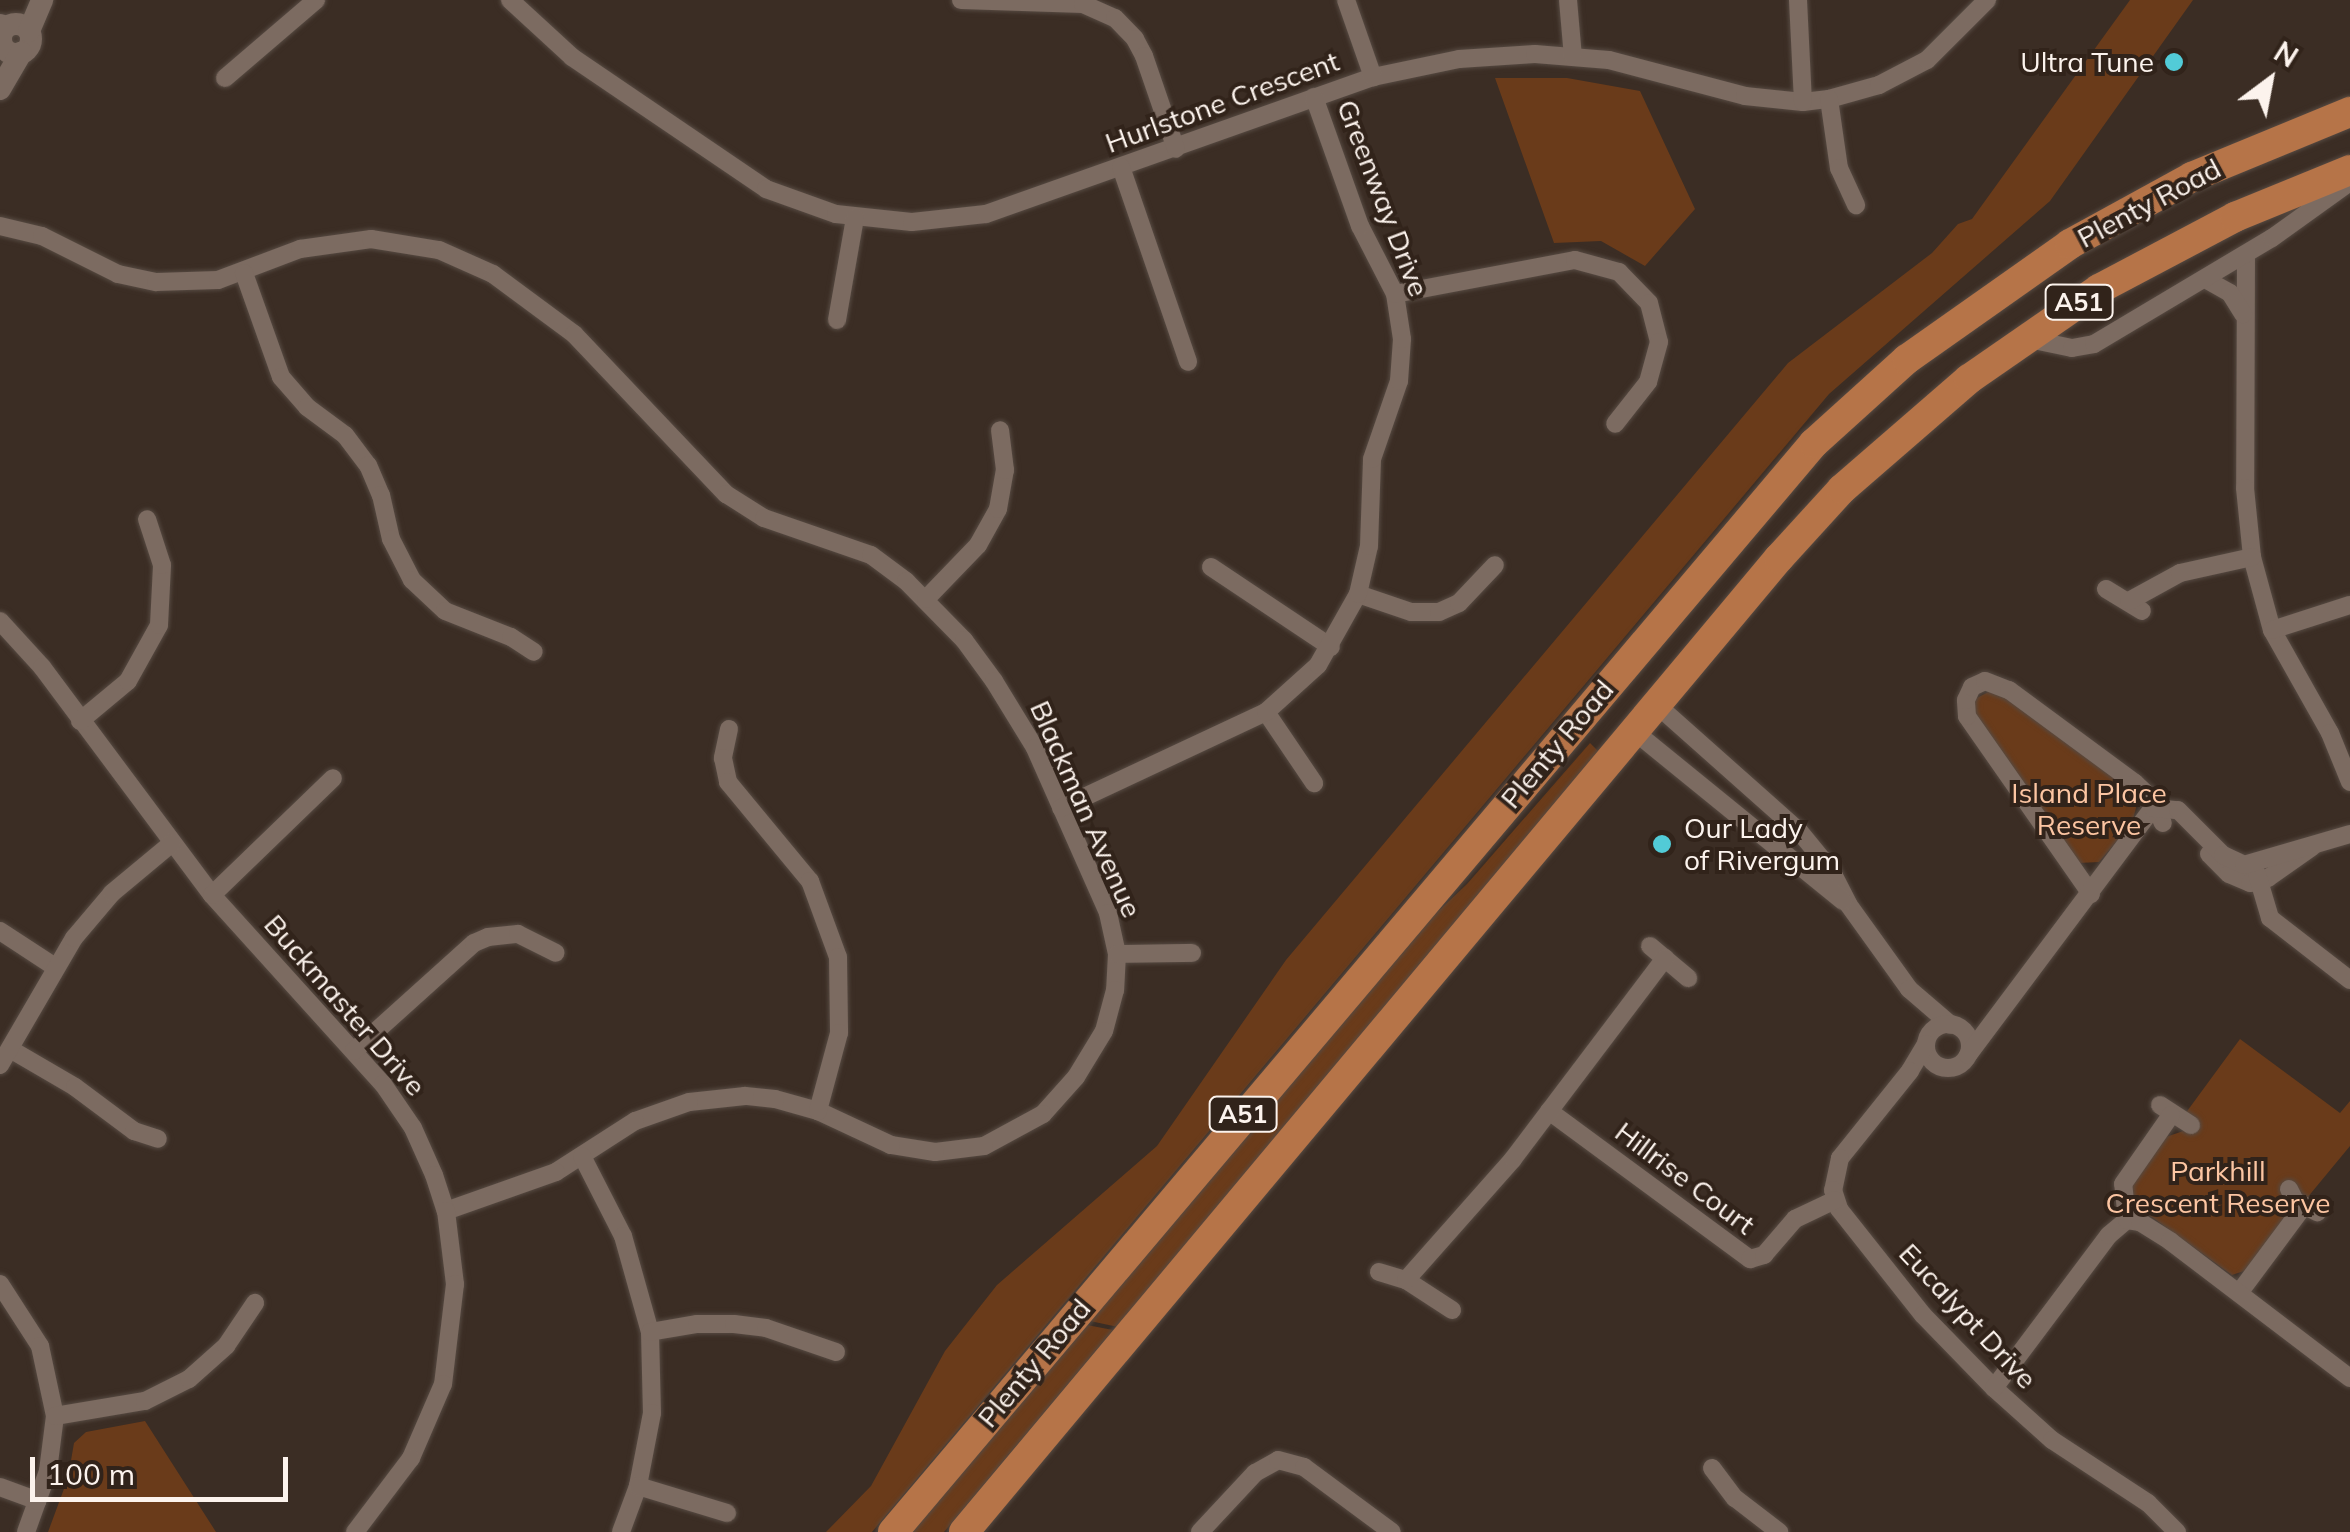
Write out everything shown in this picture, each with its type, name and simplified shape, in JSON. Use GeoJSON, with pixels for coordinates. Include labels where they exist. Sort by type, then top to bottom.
{"type":"FeatureCollection","features":[{"type":"Feature","properties":{"kind":"highway","name":"Plenty Road"},"geometry":{"type":"LineString","coordinates":[[893,1532],[1814,443],[1949,327],[2018,277],[2130,210],[2264,144],[2350,112]]}},
{"type":"Feature","properties":{"kind":"highway","name":"Plenty Road"},"geometry":{"type":"LineString","coordinates":[[964,1532],[1842,489],[1924,416],[2024,338],[2182,243],[2290,192],[2350,170]]}},
{"type":"Feature","properties":{"kind":"highway"},"geometry":{"type":"LineString","coordinates":[[1617,673],[1657,705]]}},
{"type":"Feature","properties":{"kind":"highway"},"geometry":{"type":"LineString","coordinates":[[1595,698],[1635,732]]}},
{"type":"Feature","properties":{"kind":"street"},"geometry":{"type":"LineString","coordinates":[[0,71],[10,36],[40,0]]}},
{"type":"Feature","properties":{"kind":"street"},"geometry":{"type":"LineString","coordinates":[[225,78],[316,0]]}},
{"type":"Feature","properties":{"kind":"street","name":"Hurlstone Crescent"},"geometry":{"type":"LineString","coordinates":[[510,0],[545,36],[740,174],[791,200],[855,218],[912,222],[964,218],[1373,77],[1496,54],[1572,57],[1643,67],[1745,96],[1803,102],[1829,99],[1879,85],[1927,60],[1987,0]]}},
{"type":"Feature","properties":{"kind":"street"},"geometry":{"type":"LineString","coordinates":[[961,0],[1063,2],[1102,10],[1115,18],[1136,39],[1144,56],[1176,148]]}},
{"type":"Feature","properties":{"kind":"street"},"geometry":{"type":"LineString","coordinates":[[1346,0],[1373,77]]}},
{"type":"Feature","properties":{"kind":"street"},"geometry":{"type":"LineString","coordinates":[[1568,0],[1572,57]]}},
{"type":"Feature","properties":{"kind":"street"},"geometry":{"type":"LineString","coordinates":[[1798,0],[1803,102]]}},
{"type":"Feature","properties":{"kind":"street"},"geometry":{"type":"LineString","coordinates":[[0,89],[10,36]]}},
{"type":"Feature","properties":{"kind":"street","name":"Greenway Drive"},"geometry":{"type":"LineString","coordinates":[[1061,808],[1266,712],[1304,681],[1331,648],[1358,594],[1371,523],[1372,459],[1402,361],[1395,294],[1360,226],[1314,97]]}},
{"type":"Feature","properties":{"kind":"street"},"geometry":{"type":"LineString","coordinates":[[1829,99],[1839,168],[1856,205]]}},
{"type":"Feature","properties":{"kind":"street"},"geometry":{"type":"LineString","coordinates":[[1120,167],[1188,362]]}},
{"type":"Feature","properties":{"kind":"street"},"geometry":{"type":"LineString","coordinates":[[2024,338],[2055,346],[2085,347],[2205,280],[2350,182]]}},
{"type":"Feature","properties":{"kind":"street"},"geometry":{"type":"LineString","coordinates":[[837,320],[855,218]]}},
{"type":"Feature","properties":{"kind":"street","name":"Blackman Avenue"},"geometry":{"type":"LineString","coordinates":[[0,226],[42,236],[135,279],[198,283],[244,272],[300,248],[349,240],[395,240],[463,260],[522,292],[561,323],[726,494],[764,518],[871,555],[926,599],[994,680],[1035,748],[1108,913],[1116,954],[1111,1012],[1093,1051],[1060,1097],[1006,1138],[960,1151],[914,1150],[871,1138],[818,1111],[746,1096],[688,1102],[636,1121],[582,1156],[518,1188],[446,1210]]}},
{"type":"Feature","properties":{"kind":"street"},"geometry":{"type":"LineString","coordinates":[[2246,254],[2245,488],[2252,558],[2272,630],[2330,733],[2350,782]]}},
{"type":"Feature","properties":{"kind":"street"},"geometry":{"type":"LineString","coordinates":[[1395,294],[1575,260],[1619,272],[1649,303],[1659,342],[1648,382],[1615,424]]}},
{"type":"Feature","properties":{"kind":"street"},"geometry":{"type":"LineString","coordinates":[[244,272],[282,377],[307,407],[344,435],[368,465],[381,495],[391,539],[412,580],[445,611],[510,637],[534,652]]}},
{"type":"Feature","properties":{"kind":"street"},"geometry":{"type":"LineString","coordinates":[[2205,280],[2230,294],[2243,314]]}},
{"type":"Feature","properties":{"kind":"street"},"geometry":{"type":"LineString","coordinates":[[926,599],[978,545],[998,509],[1005,470],[1000,430]]}},
{"type":"Feature","properties":{"kind":"street"},"geometry":{"type":"LineString","coordinates":[[80,721],[128,681],[159,625],[162,565],[147,520]]}},
{"type":"Feature","properties":{"kind":"street"},"geometry":{"type":"LineString","coordinates":[[2106,589],[2136,606],[2180,573],[2252,558]]}},
{"type":"Feature","properties":{"kind":"street"},"geometry":{"type":"LineString","coordinates":[[1358,594],[1411,612],[1438,612],[1460,603],[1494,566]]}},
{"type":"Feature","properties":{"kind":"street"},"geometry":{"type":"LineString","coordinates":[[1211,567],[1331,648]]}},
{"type":"Feature","properties":{"kind":"street"},"geometry":{"type":"LineString","coordinates":[[2272,630],[2350,606]]}},
{"type":"Feature","properties":{"kind":"street","name":"Buckmaster Drive"},"geometry":{"type":"LineString","coordinates":[[0,621],[34,656],[212,895],[354,1051],[413,1128],[446,1210],[455,1312],[443,1384],[404,1469],[354,1532]]}},
{"type":"Feature","properties":{"kind":"street"},"geometry":{"type":"LineString","coordinates":[[2091,894],[1977,734],[1965,708],[1968,692],[1985,681],[2002,685],[2135,783],[2159,815]]}},
{"type":"Feature","properties":{"kind":"street"},"geometry":{"type":"LineString","coordinates":[[1657,705],[1782,812],[1831,870],[1848,904],[1909,989],[1970,1042],[1968,1054]]}},
{"type":"Feature","properties":{"kind":"street"},"geometry":{"type":"LineString","coordinates":[[1266,712],[1314,783]]}},
{"type":"Feature","properties":{"kind":"street"},"geometry":{"type":"LineString","coordinates":[[729,729],[723,758],[728,782],[810,881],[838,958],[839,1033],[818,1111]]}},
{"type":"Feature","properties":{"kind":"street"},"geometry":{"type":"LineString","coordinates":[[1635,732],[1848,904]]}},
{"type":"Feature","properties":{"kind":"street"},"geometry":{"type":"LineString","coordinates":[[212,895],[333,778]]}},
{"type":"Feature","properties":{"kind":"street"},"geometry":{"type":"LineString","coordinates":[[1891,1092],[1942,1068],[1955,1068],[2005,1008],[2116,858],[2159,815],[2178,810],[2229,859],[2256,873],[2270,918],[2350,980]]}},
{"type":"Feature","properties":{"kind":"street"},"geometry":{"type":"LineString","coordinates":[[2256,873],[2316,844],[2350,834]]}},
{"type":"Feature","properties":{"kind":"street"},"geometry":{"type":"LineString","coordinates":[[158,1139],[134,1131],[75,1087],[5,1057],[55,967],[112,894],[172,844]]}},
{"type":"Feature","properties":{"kind":"street"},"geometry":{"type":"LineString","coordinates":[[0,931],[55,967]]}},
{"type":"Feature","properties":{"kind":"street"},"geometry":{"type":"LineString","coordinates":[[354,1051],[474,943],[488,937],[518,934],[556,953]]}},
{"type":"Feature","properties":{"kind":"street"},"geometry":{"type":"LineString","coordinates":[[1406,1280],[1490,1186],[1549,1111],[1657,952],[1688,978]]}},
{"type":"Feature","properties":{"kind":"street"},"geometry":{"type":"LineString","coordinates":[[1116,954],[1192,953]]}},
{"type":"Feature","properties":{"kind":"street"},"geometry":{"type":"LineString","coordinates":[[1909,989],[1931,1062],[1942,1068]]}},
{"type":"Feature","properties":{"kind":"street"},"geometry":{"type":"LineString","coordinates":[[1835,1200],[1833,1178],[1840,1158],[1937,1027],[1985,1023],[2005,1008]]}},
{"type":"Feature","properties":{"kind":"street"},"geometry":{"type":"LineString","coordinates":[[2127,1220],[2123,1184],[2166,1110],[2191,1124]]}},
{"type":"Feature","properties":{"kind":"street","name":"Hillrise Court"},"geometry":{"type":"LineString","coordinates":[[1549,1111],[1750,1259],[1764,1255],[1796,1219],[1835,1200]]}},
{"type":"Feature","properties":{"kind":"street"},"geometry":{"type":"LineString","coordinates":[[582,1156],[623,1236],[650,1332],[652,1412],[638,1486],[622,1532]]}},
{"type":"Feature","properties":{"kind":"street"},"geometry":{"type":"LineString","coordinates":[[2239,1293],[2310,1210],[2289,1189]]}},
{"type":"Feature","properties":{"kind":"street","name":"Eucalypt Drive"},"geometry":{"type":"LineString","coordinates":[[1835,1200],[1914,1303],[1994,1388],[2052,1440],[2148,1504],[2176,1532]]}},
{"type":"Feature","properties":{"kind":"street"},"geometry":{"type":"LineString","coordinates":[[2127,1220],[2150,1227],[2350,1378]]}},
{"type":"Feature","properties":{"kind":"street"},"geometry":{"type":"LineString","coordinates":[[1994,1388],[2108,1235],[2127,1220]]}},
{"type":"Feature","properties":{"kind":"street"},"geometry":{"type":"LineString","coordinates":[[1379,1272],[1406,1280],[1452,1310]]}},
{"type":"Feature","properties":{"kind":"street"},"geometry":{"type":"LineString","coordinates":[[0,1284],[40,1346],[55,1416],[48,1471],[26,1532]]}},
{"type":"Feature","properties":{"kind":"street"},"geometry":{"type":"LineString","coordinates":[[55,1416],[146,1401],[189,1379],[226,1346],[255,1303]]}},
{"type":"Feature","properties":{"kind":"street"},"geometry":{"type":"LineString","coordinates":[[650,1332],[697,1324],[734,1324],[766,1328],[836,1352]]}},
{"type":"Feature","properties":{"kind":"street"},"geometry":{"type":"LineString","coordinates":[[1200,1532],[1262,1466],[1278,1460],[1304,1467],[1392,1532]]}},
{"type":"Feature","properties":{"kind":"street"},"geometry":{"type":"LineString","coordinates":[[1712,1468],[1736,1498],[1780,1532]]}},
{"type":"Feature","properties":{"kind":"street"},"geometry":{"type":"LineString","coordinates":[[638,1486],[726,1513]]}},
{"type":"Feature","properties":{"kind":"street"},"geometry":{"type":"LineString","coordinates":[[0,1487],[38,1501]]}},
{"type":"Feature","properties":{"kind":"green space"},"geometry":{"type":"Polygon","coordinates":[[[2130,0],[2193,0],[2050,201],[1829,394],[872,1532],[826,1532],[871,1486],[945,1351],[997,1285],[1157,1146],[1286,960],[1788,363],[1932,253],[1958,224],[1972,219],[2130,0]]]}},
{"type":"Feature","properties":{"kind":"green space"},"geometry":{"type":"Polygon","coordinates":[[[1495,78],[1567,78],[1640,91],[1695,209],[1645,266],[1601,241],[1554,243],[1495,78]]]}},
{"type":"Feature","properties":{"kind":"green space","name":"Island Place Reserve"},"geometry":{"type":"Polygon","coordinates":[[[1990,691],[2004,694],[2132,791],[2137,804],[2132,823],[2099,862],[2079,863],[1973,710],[1975,699],[1990,691]]]}},
{"type":"Feature","properties":{"kind":"green space"},"geometry":{"type":"Polygon","coordinates":[[[1590,743],[1598,751],[1118,1327],[1090,1321],[1431,918],[1467,884],[1590,743]]]}},
{"type":"Feature","properties":{"kind":"green space","name":"Parkhill Crescent Reserve"},"geometry":{"type":"Polygon","coordinates":[[[2240,1039],[2340,1113],[2350,1101],[2350,1146],[2307,1198],[2297,1189],[2286,1199],[2284,1219],[2247,1270],[2232,1275],[2134,1204],[2131,1181],[2163,1138],[2189,1129],[2185,1114],[2240,1039]]]}},
{"type":"Feature","properties":{"kind":"green space"},"geometry":{"type":"Polygon","coordinates":[[[1087,1325],[1113,1330],[944,1532],[911,1532],[1087,1325]]]}},
{"type":"Feature","properties":{"kind":"green space"},"geometry":{"type":"Polygon","coordinates":[[[145,1421],[216,1532],[48,1532],[68,1478],[74,1443],[86,1432],[145,1421]]]}},
{"type":"Feature","properties":{"kind":"place","name":"Ultra Tune"},"geometry":{"type":"Point","coordinates":[2174,62]}},
{"type":"Feature","properties":{"kind":"place","name":"Our Lady of Rivergum"},"geometry":{"type":"Point","coordinates":[1662,844]}}]}
